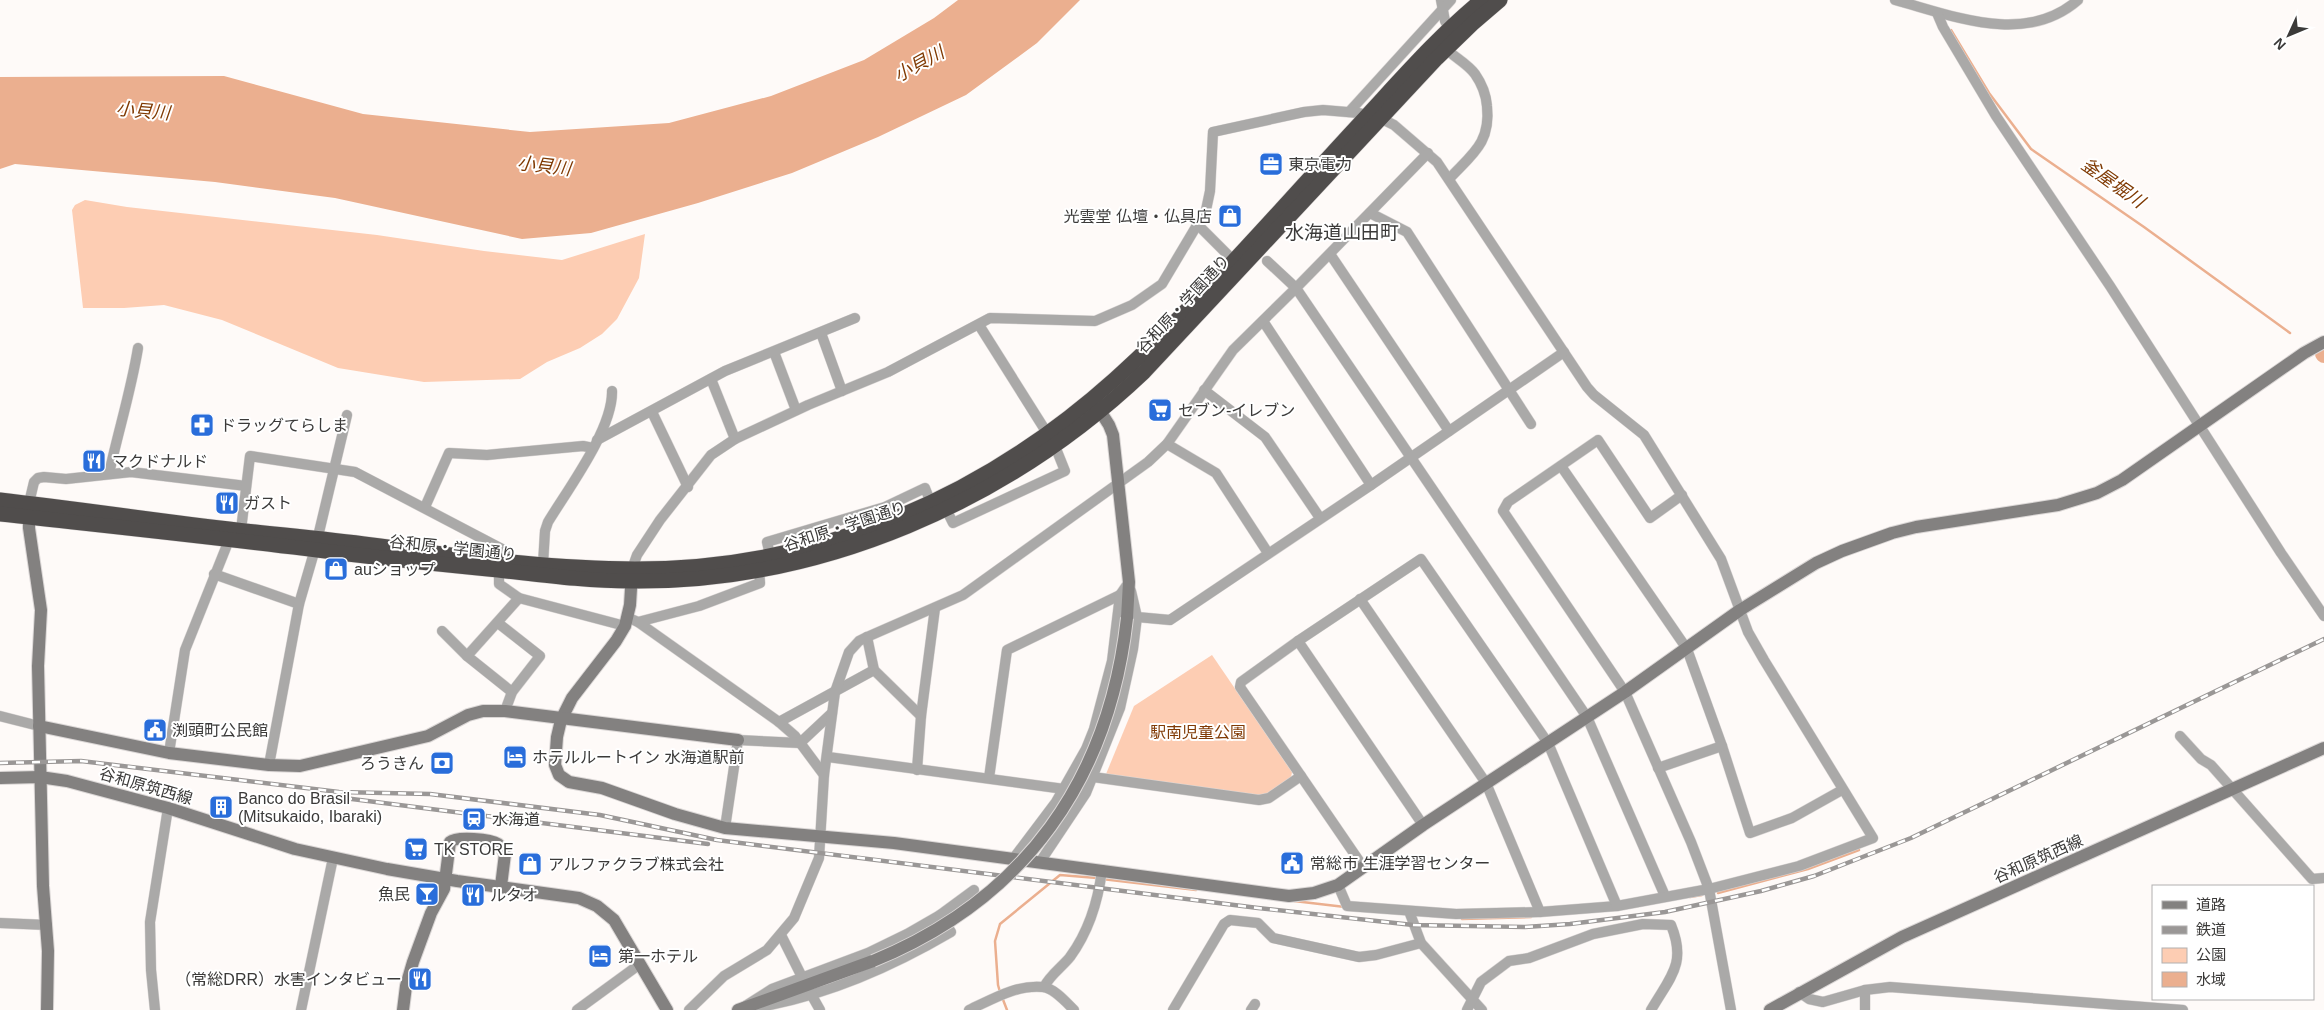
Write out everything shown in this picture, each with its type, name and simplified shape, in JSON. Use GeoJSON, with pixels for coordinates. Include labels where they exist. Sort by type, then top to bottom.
{"type":"FeatureCollection","features":[{"type":"Feature","properties":{"kind":"highway","name":"谷和原・学園通り"},"geometry":{"type":"LineString","coordinates":[[1097,405],[1233,260],[1447,40],[1482,0]]}},
{"type":"Feature","properties":{"kind":"highway","name":"谷和原・学園通り"},"geometry":{"type":"LineString","coordinates":[[1447,40],[1500,0]]}},
{"type":"Feature","properties":{"kind":"highway","name":"谷和原・学園通り"},"geometry":{"type":"LineString","coordinates":[[0,514],[29,510],[241,530],[316,544],[504,566],[547,577],[632,575],[770,555],[848,542],[893,532],[946,509],[990,486],[1150,365],[1374,116]]}},
{"type":"Feature","properties":{"kind":"highway","name":"谷和原・学園通り"},"geometry":{"type":"LineString","coordinates":[[504,566],[543,564],[682,580],[759,570],[809,559],[931,503],[1051,439]]}},
{"type":"Feature","properties":{"kind":"highway","name":"谷和原・学園通り"},"geometry":{"type":"LineString","coordinates":[[0,500],[29,510],[229,540],[316,544]]}},
{"type":"Feature","properties":{"kind":"street"},"geometry":{"type":"LineString","coordinates":[[1349,112],[1442,5],[1450,0]]}},
{"type":"Feature","properties":{"kind":"street"},"geometry":{"type":"LineString","coordinates":[[1896,0],[1937,13],[1981,23],[2022,25],[2067,9],[2078,0]]}},
{"type":"Feature","properties":{"kind":"street"},"geometry":{"type":"LineString","coordinates":[[1442,5],[1447,40],[1475,74],[1486,93],[1489,121],[1488,128],[1479,145],[1449,178]]}},
{"type":"Feature","properties":{"kind":"street"},"geometry":{"type":"LineString","coordinates":[[1937,13],[1943,27],[1996,116],[2324,616]]}},
{"type":"Feature","properties":{"kind":"street"},"geometry":{"type":"LineString","coordinates":[[1338,885],[1347,906],[1409,911],[1456,914],[1540,912],[1617,906],[1709,888],[1812,862],[1873,838],[1842,790],[1748,632],[1740,610],[1721,559],[1644,434],[1594,395],[1449,178],[1428,153],[1394,125],[1374,116],[1323,110],[1304,112],[1213,132],[1210,191],[1206,210],[1162,284],[1132,305],[1094,321],[990,318],[888,372],[796,410],[735,439],[711,455],[660,520],[637,555],[632,575],[630,622],[572,698],[561,720],[555,757],[557,771],[564,779],[610,790],[675,814],[725,828],[822,836],[1040,862],[1289,896],[1314,893],[1338,885],[1364,868],[1423,825],[1626,692],[1740,610],[1816,563],[1865,542],[1916,527],[2058,505],[2097,493],[2122,480],[2304,353],[2324,342]]}},
{"type":"Feature","properties":{"kind":"street"},"geometry":{"type":"LineString","coordinates":[[689,1010],[724,976],[767,950],[794,918],[804,889],[817,863],[822,836],[824,775],[828,757],[835,692],[850,652],[866,637],[963,595],[1148,462],[1166,444],[1233,350],[1428,153]]}},
{"type":"Feature","properties":{"kind":"street"},"geometry":{"type":"LineString","coordinates":[[1370,213],[1407,232],[1531,424]]}},
{"type":"Feature","properties":{"kind":"street"},"geometry":{"type":"LineString","coordinates":[[1197,224],[1233,260]]}},
{"type":"Feature","properties":{"kind":"street"},"geometry":{"type":"LineString","coordinates":[[1330,254],[1448,431]]}},
{"type":"Feature","properties":{"kind":"street"},"geometry":{"type":"LineString","coordinates":[[1267,261],[1296,288],[1587,717],[1665,896]]}},
{"type":"Feature","properties":{"kind":"street"},"geometry":{"type":"LineString","coordinates":[[425,507],[449,453],[486,455],[595,444],[725,371],[855,318]]}},
{"type":"Feature","properties":{"kind":"street"},"geometry":{"type":"LineString","coordinates":[[1262,321],[1371,485]]}},
{"type":"Feature","properties":{"kind":"street"},"geometry":{"type":"LineString","coordinates":[[946,509],[953,523],[1065,471],[1051,439],[979,325]]}},
{"type":"Feature","properties":{"kind":"street"},"geometry":{"type":"LineString","coordinates":[[821,333],[842,391]]}},
{"type":"Feature","properties":{"kind":"street"},"geometry":{"type":"LineString","coordinates":[[109,474],[119,428],[132,386],[138,348]]}},
{"type":"Feature","properties":{"kind":"street"},"geometry":{"type":"LineString","coordinates":[[774,352],[796,410]]}},
{"type":"Feature","properties":{"kind":"street"},"geometry":{"type":"LineString","coordinates":[[1132,617],[1170,620],[1564,352]]}},
{"type":"Feature","properties":{"kind":"street"},"geometry":{"type":"LineString","coordinates":[[711,379],[735,439]]}},
{"type":"Feature","properties":{"kind":"street"},"geometry":{"type":"LineString","coordinates":[[1204,390],[1265,437],[1320,518]]}},
{"type":"Feature","properties":{"kind":"street"},"geometry":{"type":"LineString","coordinates":[[543,564],[545,531],[548,522],[595,444],[608,413],[612,391]]}},
{"type":"Feature","properties":{"kind":"street"},"geometry":{"type":"LineString","coordinates":[[1040,862],[1076,809],[1091,781],[1123,697],[1132,617],[1129,582],[1113,435],[1097,405]]}},
{"type":"Feature","properties":{"kind":"street"},"geometry":{"type":"LineString","coordinates":[[652,412],[688,486]]}},
{"type":"Feature","properties":{"kind":"street"},"geometry":{"type":"LineString","coordinates":[[269,764],[299,604],[316,544],[347,415]]}},
{"type":"Feature","properties":{"kind":"street"},"geometry":{"type":"LineString","coordinates":[[1682,495],[1650,518],[1598,440],[1508,502],[1504,511],[1626,692],[1709,888],[1731,1010]]}},
{"type":"Feature","properties":{"kind":"street"},"geometry":{"type":"LineString","coordinates":[[1166,444],[1216,473],[1268,552]]}},
{"type":"Feature","properties":{"kind":"street"},"geometry":{"type":"LineString","coordinates":[[241,530],[250,456],[334,467],[355,472],[504,550],[504,566],[499,584],[519,598],[630,622],[779,722],[796,736],[824,775]]}},
{"type":"Feature","properties":{"kind":"street"},"geometry":{"type":"LineString","coordinates":[[1561,466],[1687,649],[1722,746],[1750,833],[1792,818],[1842,790]]}},
{"type":"Feature","properties":{"kind":"street"},"geometry":{"type":"LineString","coordinates":[[48,1010],[47,925],[43,886],[39,726],[38,666],[41,610],[29,510],[34,482],[38,478],[52,476],[66,479],[132,472],[246,486]]}},
{"type":"Feature","properties":{"kind":"street"},"geometry":{"type":"LineString","coordinates":[[770,555],[767,542],[885,507],[925,488],[931,503]]}},
{"type":"Feature","properties":{"kind":"street"},"geometry":{"type":"LineString","coordinates":[[841,521],[848,542]]}},
{"type":"Feature","properties":{"kind":"street"},"geometry":{"type":"LineString","coordinates":[[169,753],[186,650],[214,574],[229,540]]}},
{"type":"Feature","properties":{"kind":"street"},"geometry":{"type":"LineString","coordinates":[[1364,868],[1240,687],[1241,682],[1298,641],[1421,559],[1548,744],[1617,906]]}},
{"type":"Feature","properties":{"kind":"street"},"geometry":{"type":"LineString","coordinates":[[630,622],[699,606],[760,583],[759,570]]}},
{"type":"Feature","properties":{"kind":"street"},"geometry":{"type":"LineString","coordinates":[[214,574],[299,604]]}},
{"type":"Feature","properties":{"kind":"street"},"geometry":{"type":"LineString","coordinates":[[1013,859],[1042,822],[1064,789],[1086,749],[1105,694],[1112,661],[1120,595],[1129,582]]}},
{"type":"Feature","properties":{"kind":"street"},"geometry":{"type":"LineString","coordinates":[[989,778],[1007,650],[1120,595]]}},
{"type":"Feature","properties":{"kind":"street"},"geometry":{"type":"LineString","coordinates":[[467,656],[519,598]]}},
{"type":"Feature","properties":{"kind":"street"},"geometry":{"type":"LineString","coordinates":[[1360,599],[1486,783],[1540,912]]}},
{"type":"Feature","properties":{"kind":"street"},"geometry":{"type":"LineString","coordinates":[[917,770],[935,608]]}},
{"type":"Feature","properties":{"kind":"street"},"geometry":{"type":"LineString","coordinates":[[739,1010],[873,961],[928,936],[960,915],[1005,878],[1049,828],[1079,782],[1101,733],[1118,681],[1132,617]]}},
{"type":"Feature","properties":{"kind":"street"},"geometry":{"type":"LineString","coordinates":[[498,623],[540,656],[512,692],[505,711]]}},
{"type":"Feature","properties":{"kind":"street"},"geometry":{"type":"LineString","coordinates":[[442,631],[467,656],[512,692]]}},
{"type":"Feature","properties":{"kind":"street"},"geometry":{"type":"LineString","coordinates":[[866,637],[874,670],[922,716]]}},
{"type":"Feature","properties":{"kind":"street"},"geometry":{"type":"LineString","coordinates":[[1298,641],[1423,825]]}},
{"type":"Feature","properties":{"kind":"street"},"geometry":{"type":"LineString","coordinates":[[779,722],[874,670]]}},
{"type":"Feature","properties":{"kind":"street"},"geometry":{"type":"LineString","coordinates":[[0,716],[169,753],[300,766],[428,736],[484,711],[505,711],[561,720],[738,740],[800,743],[832,713]]}},
{"type":"Feature","properties":{"kind":"street"},"geometry":{"type":"LineString","coordinates":[[2180,736],[2233,788],[2312,879],[2324,878]]}},
{"type":"Feature","properties":{"kind":"street"},"geometry":{"type":"LineString","coordinates":[[725,828],[738,740]]}},
{"type":"Feature","properties":{"kind":"street"},"geometry":{"type":"LineString","coordinates":[[1658,768],[1722,746]]}},
{"type":"Feature","properties":{"kind":"street","name":"谷和原筑西線"},"geometry":{"type":"LineString","coordinates":[[1770,1010],[1799,992],[1902,937],[2324,748]]}},
{"type":"Feature","properties":{"kind":"street"},"geometry":{"type":"LineString","coordinates":[[828,757],[1064,789],[1091,781],[1259,800],[1269,798],[1300,776]]}},
{"type":"Feature","properties":{"kind":"street","name":"谷和原筑西線"},"geometry":{"type":"LineString","coordinates":[[0,778],[40,777],[67,781],[168,808],[295,849],[333,858],[445,879],[571,896],[597,906],[620,928],[667,1010]]}},
{"type":"Feature","properties":{"kind":"street"},"geometry":{"type":"LineString","coordinates":[[156,1010],[151,970],[150,922],[168,808]]}},
{"type":"Feature","properties":{"kind":"street"},"geometry":{"type":"LineString","coordinates":[[403,1010],[406,986],[413,962],[431,913],[444,889],[449,844],[452,839],[488,841],[497,844],[505,854],[500,886]]}},
{"type":"Feature","properties":{"kind":"street"},"geometry":{"type":"LineString","coordinates":[[302,1010],[333,858]]}},
{"type":"Feature","properties":{"kind":"street"},"geometry":{"type":"LineString","coordinates":[[1044,987],[1070,956],[1083,935],[1099,899],[1102,870]]}},
{"type":"Feature","properties":{"kind":"street"},"geometry":{"type":"LineString","coordinates":[[739,1010],[772,989],[888,944],[940,915],[974,890]]}},
{"type":"Feature","properties":{"kind":"street"},"geometry":{"type":"LineString","coordinates":[[1409,911],[1421,943],[1482,1010]]}},
{"type":"Feature","properties":{"kind":"street"},"geometry":{"type":"LineString","coordinates":[[739,1010],[774,1006],[887,966],[951,932],[940,915]]}},
{"type":"Feature","properties":{"kind":"street"},"geometry":{"type":"LineString","coordinates":[[1173,1010],[1224,924],[1230,920],[1258,923],[1273,938],[1345,955],[1376,955],[1421,943]]}},
{"type":"Feature","properties":{"kind":"street"},"geometry":{"type":"LineString","coordinates":[[0,923],[47,925]]}},
{"type":"Feature","properties":{"kind":"street"},"geometry":{"type":"LineString","coordinates":[[1467,1010],[1481,982],[1509,961],[1529,958],[1593,934],[1643,924],[1671,925],[1678,943],[1678,958],[1674,973],[1651,1010]]}},
{"type":"Feature","properties":{"kind":"street"},"geometry":{"type":"LineString","coordinates":[[781,935],[802,978]]}},
{"type":"Feature","properties":{"kind":"street"},"geometry":{"type":"LineString","coordinates":[[577,1010],[640,964]]}},
{"type":"Feature","properties":{"kind":"street"},"geometry":{"type":"LineString","coordinates":[[969,1010],[1017,989],[1044,987],[1060,996],[1074,1010]]}},
{"type":"Feature","properties":{"kind":"street"},"geometry":{"type":"LineString","coordinates":[[1799,992],[1809,1000],[1823,1002],[1865,990],[1890,987],[2183,1010]]}},
{"type":"Feature","properties":{"kind":"street"},"geometry":{"type":"LineString","coordinates":[[1865,990],[1865,1010]]}},
{"type":"Feature","properties":{"kind":"street"},"geometry":{"type":"LineString","coordinates":[[811,994],[820,1010]]}},
{"type":"Feature","properties":{"kind":"green space"},"geometry":{"type":"Polygon","coordinates":[[[85,200],[127,207],[377,235],[484,251],[562,260],[645,234],[639,278],[617,319],[602,334],[580,348],[547,362],[520,379],[424,382],[338,368],[222,320],[164,305],[124,308],[83,308],[72,210],[75,205],[85,200]]]}},
{"type":"Feature","properties":{"kind":"green space","name":"駅南児童公園"},"geometry":{"type":"Polygon","coordinates":[[[1212,655],[1292,772],[1291,778],[1263,796],[1106,774],[1134,706],[1212,655]]]}},
{"type":"Feature","properties":{"kind":"water","name":"小貝川"},"geometry":{"type":"Polygon","coordinates":[[[958,0],[1080,0],[1037,43],[966,95],[878,137],[792,173],[698,203],[591,233],[522,239],[335,198],[215,182],[15,164],[0,169],[0,77],[224,76],[363,114],[530,132],[669,123],[771,96],[864,60],[934,18],[958,0]]]}},
{"type":"Feature","properties":{"kind":"waterway","name":"釜屋堀川"},"geometry":{"type":"LineString","coordinates":[[1951,30],[1989,93],[2031,149],[2144,227],[2290,333]]}},
{"type":"Feature","properties":{"kind":"waterway"},"geometry":{"type":"LineString","coordinates":[[1718,893],[1808,869],[1859,850]]}},
{"type":"Feature","properties":{"kind":"waterway"},"geometry":{"type":"LineString","coordinates":[[1000,992],[995,941],[1000,924],[1060,875],[1097,878]]}},
{"type":"Feature","properties":{"kind":"waterway"},"geometry":{"type":"LineString","coordinates":[[1102,879],[1196,890]]}},
{"type":"Feature","properties":{"kind":"waterway"},"geometry":{"type":"LineString","coordinates":[[1690,897],[1702,895]]}},
{"type":"Feature","properties":{"kind":"waterway"},"geometry":{"type":"LineString","coordinates":[[1294,901],[1345,907]]}},
{"type":"Feature","properties":{"kind":"waterway"},"geometry":{"type":"LineString","coordinates":[[1462,919],[1531,917]]}},
{"type":"Feature","properties":{"kind":"waterway"},"geometry":{"type":"LineString","coordinates":[[1002,997],[1007,1010]]}},
{"type":"Feature","properties":{"kind":"railway"},"geometry":{"type":"LineString","coordinates":[[0,763],[81,761],[339,792],[430,794],[600,815],[717,840],[1258,908],[1413,925],[1525,927],[1570,924],[1665,912],[1761,891],[1814,876],[1911,838],[2324,639]]}},
{"type":"Feature","properties":{"kind":"railway"},"geometry":{"type":"LineString","coordinates":[[344,798],[708,844]]}},
{"type":"Feature","properties":{"kind":"place","name":"東京電力"},"geometry":{"type":"Point","coordinates":[1271,164]}},
{"type":"Feature","properties":{"kind":"place","name":"光雲堂 仏壇・仏具店"},"geometry":{"type":"Point","coordinates":[1230,216]}},
{"type":"Feature","properties":{"kind":"place","name":"セブン-イレブン"},"geometry":{"type":"Point","coordinates":[1160,410]}},
{"type":"Feature","properties":{"kind":"place","name":"ドラッグてらしま"},"geometry":{"type":"Point","coordinates":[202,425]}},
{"type":"Feature","properties":{"kind":"place","name":"マクドナルド"},"geometry":{"type":"Point","coordinates":[94,461]}},
{"type":"Feature","properties":{"kind":"place","name":"ガスト"},"geometry":{"type":"Point","coordinates":[227,503]}},
{"type":"Feature","properties":{"kind":"place","name":"auショップ"},"geometry":{"type":"Point","coordinates":[336,569]}},
{"type":"Feature","properties":{"kind":"place","name":"渕頭町公民館"},"geometry":{"type":"Point","coordinates":[155,730]}},
{"type":"Feature","properties":{"kind":"place","name":"ホテルルートイン 水海道駅前"},"geometry":{"type":"Point","coordinates":[515,757]}},
{"type":"Feature","properties":{"kind":"place","name":"ろうきん"},"geometry":{"type":"Point","coordinates":[442,763]}},
{"type":"Feature","properties":{"kind":"place","name":"Banco do Brasil (Mitsukaido, Ibaraki)"},"geometry":{"type":"Point","coordinates":[221,807]}},
{"type":"Feature","properties":{"kind":"place","name":"水海道"},"geometry":{"type":"Point","coordinates":[474,819]}},
{"type":"Feature","properties":{"kind":"place","name":"TK STORE"},"geometry":{"type":"Point","coordinates":[416,849]}},
{"type":"Feature","properties":{"kind":"place","name":"常総市 生涯学習センター"},"geometry":{"type":"Point","coordinates":[1292,863]}},
{"type":"Feature","properties":{"kind":"place","name":"アルファクラブ株式会社"},"geometry":{"type":"Point","coordinates":[530,864]}},
{"type":"Feature","properties":{"kind":"place","name":"魚民"},"geometry":{"type":"Point","coordinates":[427,894]}},
{"type":"Feature","properties":{"kind":"place","name":"ルタオ"},"geometry":{"type":"Point","coordinates":[473,895]}},
{"type":"Feature","properties":{"kind":"place","name":"第一ホテル"},"geometry":{"type":"Point","coordinates":[600,956]}},
{"type":"Feature","properties":{"kind":"place","name":"（常総DRR）水害インタビュー"},"geometry":{"type":"Point","coordinates":[420,979]}},
{"type":"Feature","properties":{"kind":"district","name":"水海道山田町"},"geometry":{"type":"Point","coordinates":[1342,232]}}]}
